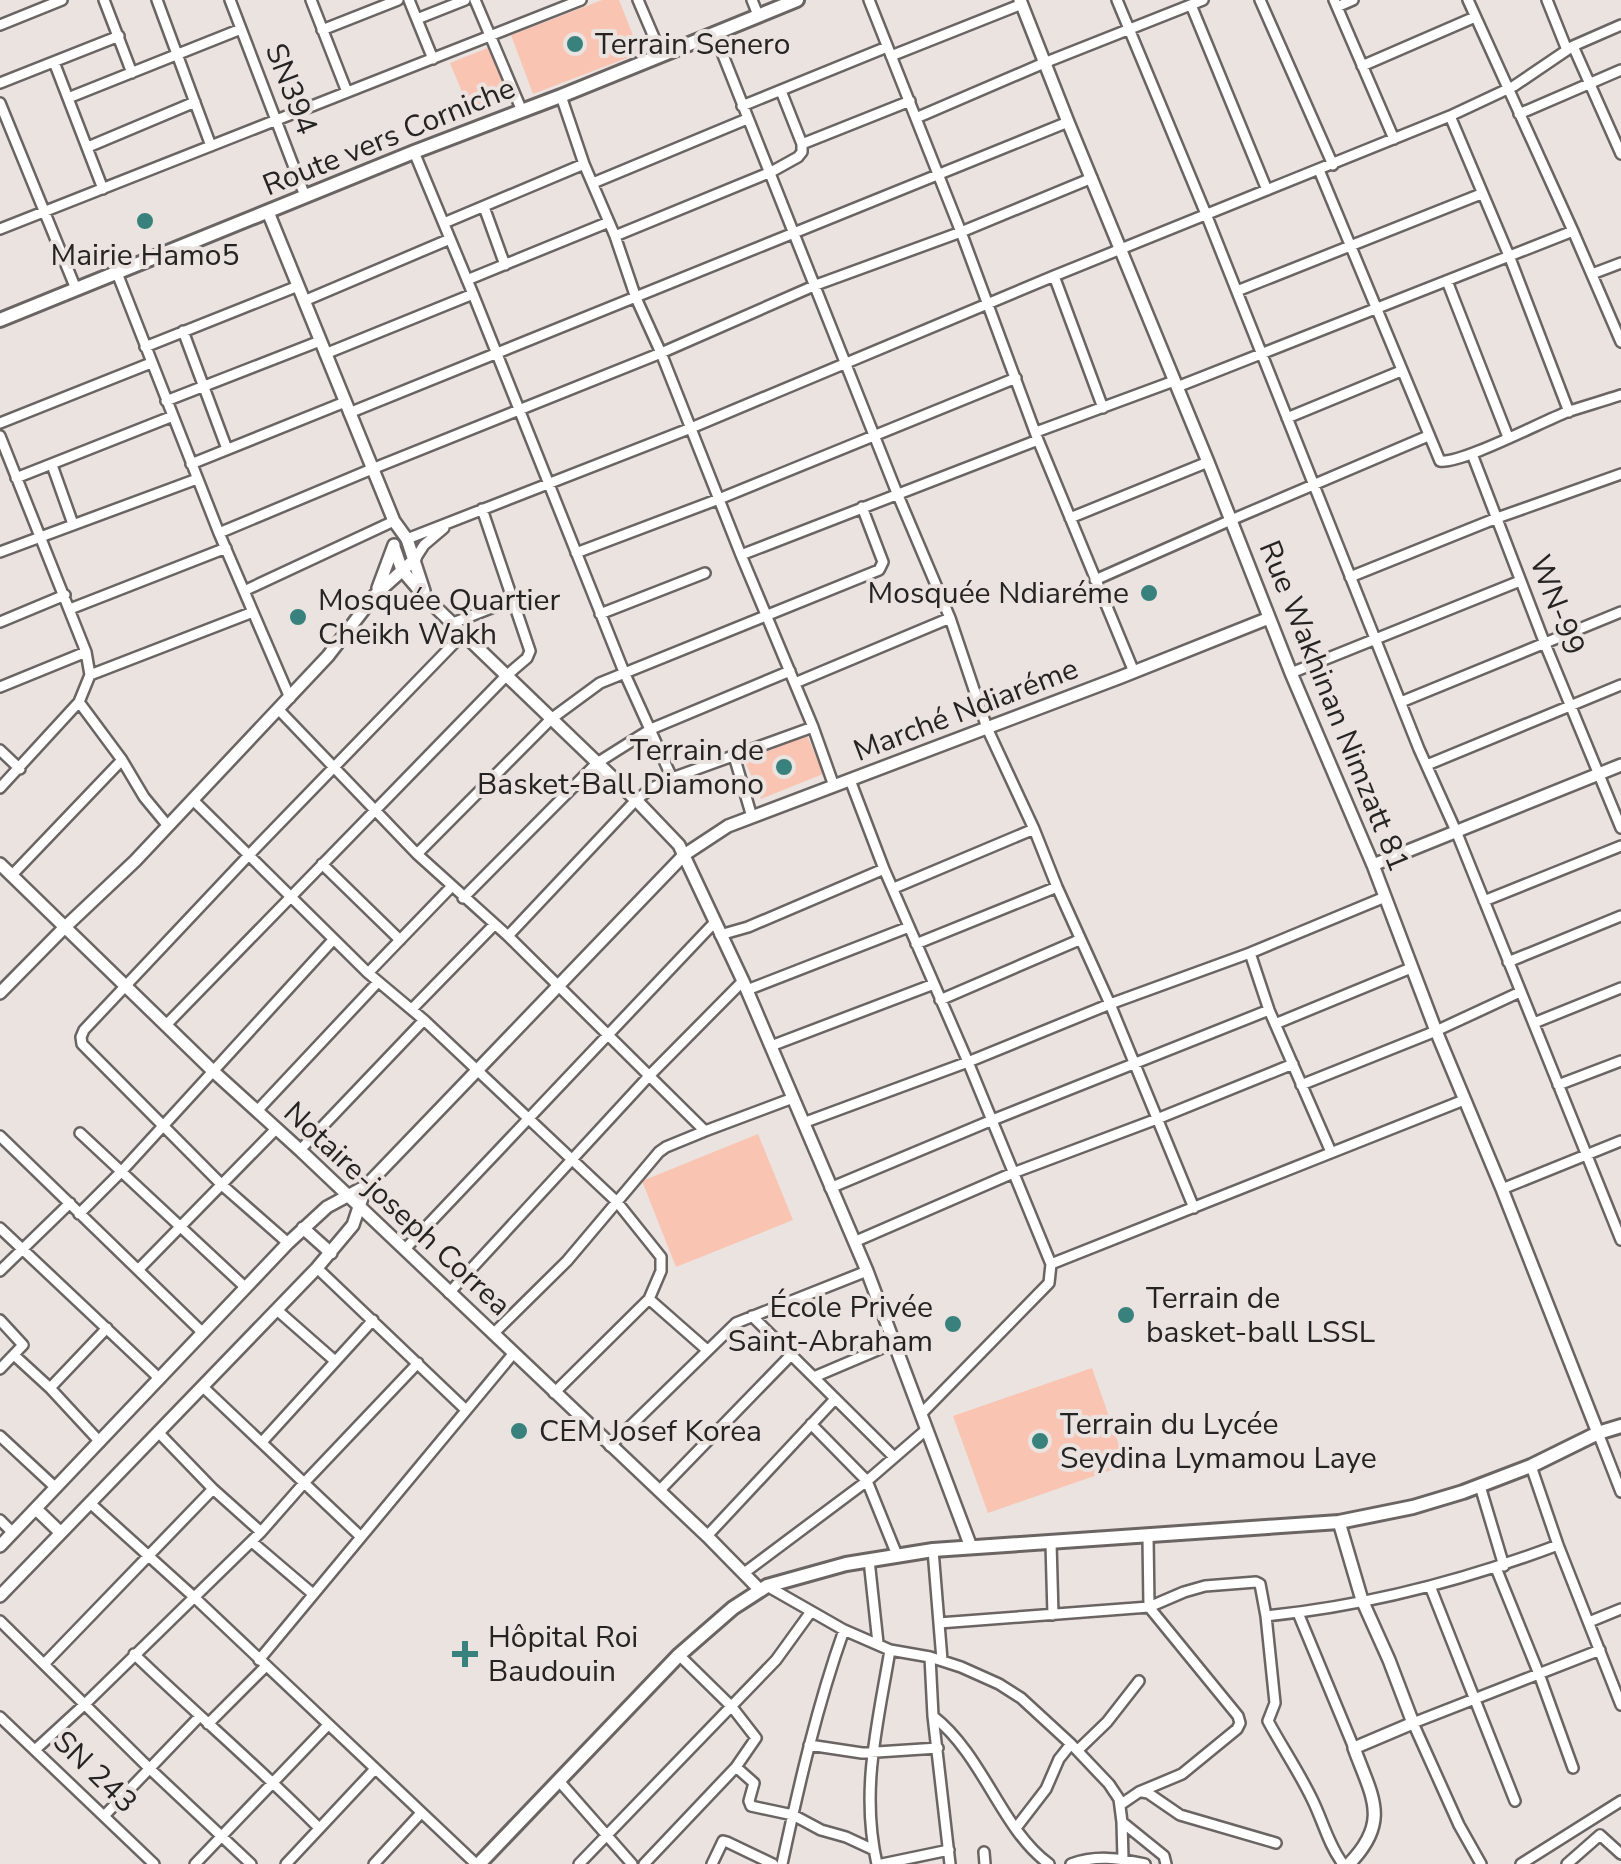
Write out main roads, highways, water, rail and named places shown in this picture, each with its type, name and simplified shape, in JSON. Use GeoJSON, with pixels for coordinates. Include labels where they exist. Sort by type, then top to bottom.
{"type":"FeatureCollection","features":[{"type":"Feature","properties":{"kind":"main road","name":"Route vers Corniche"},"geometry":{"type":"LineString","coordinates":[[0,320],[797,0]]}},
{"type":"Feature","properties":{"kind":"main road"},"geometry":{"type":"LineString","coordinates":[[478,1864],[680,1656],[732,1608],[764,1588],[819,1570],[933,1550],[1338,1522],[1413,1507],[1480,1486],[1621,1426]]}},
{"type":"Feature","properties":{"kind":"place","name":"Terrain Senero"},"geometry":{"type":"Point","coordinates":[575,44]}},
{"type":"Feature","properties":{"kind":"place","name":"Mairie Hamo5"},"geometry":{"type":"Point","coordinates":[145,221]}},
{"type":"Feature","properties":{"kind":"place","name":"Mosquée Ndiaréme"},"geometry":{"type":"Point","coordinates":[1149,593]}},
{"type":"Feature","properties":{"kind":"place","name":"Mosquée Quartier Cheikh Wakh"},"geometry":{"type":"Point","coordinates":[298,617]}},
{"type":"Feature","properties":{"kind":"place","name":"Terrain de Basket-Ball Diamono"},"geometry":{"type":"Point","coordinates":[784,767]}},
{"type":"Feature","properties":{"kind":"place","name":"Terrain de basket-ball LSSL"},"geometry":{"type":"Point","coordinates":[1126,1315]}},
{"type":"Feature","properties":{"kind":"place","name":"École Privée Saint-Abraham"},"geometry":{"type":"Point","coordinates":[953,1324]}},
{"type":"Feature","properties":{"kind":"place","name":"CEM Josef Korea"},"geometry":{"type":"Point","coordinates":[519,1431]}},
{"type":"Feature","properties":{"kind":"place","name":"Terrain du Lycée Seydina Lymamou Laye"},"geometry":{"type":"Point","coordinates":[1040,1441]}},
{"type":"Feature","properties":{"kind":"place","name":"Hôpital Roi Baudouin"},"geometry":{"type":"Point","coordinates":[465,1654]}}]}
